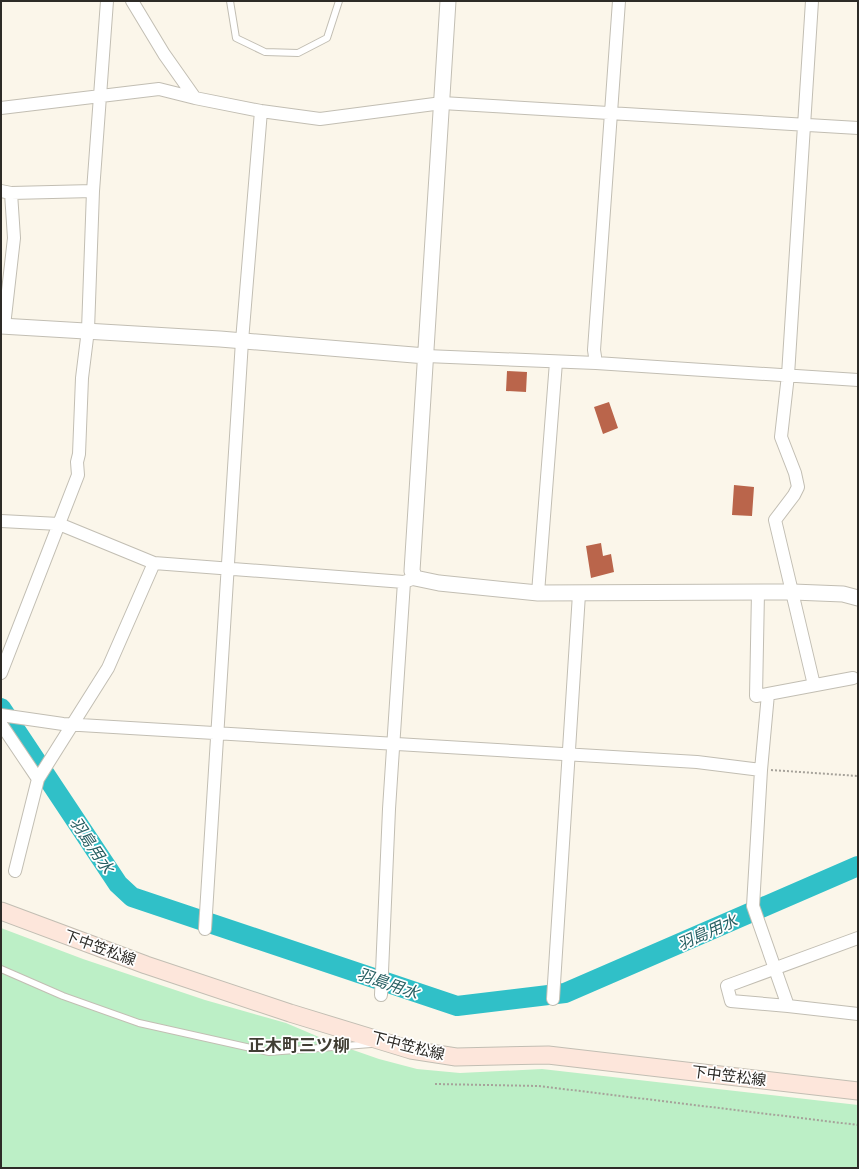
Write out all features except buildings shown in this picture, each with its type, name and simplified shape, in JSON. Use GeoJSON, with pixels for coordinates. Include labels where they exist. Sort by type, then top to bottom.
{"type":"FeatureCollection","features":[{"type":"Feature","properties":{"kind":"main road","name":"下中笠松線"},"geometry":{"type":"LineString","coordinates":[[1,911],[146,965],[290,1013],[411,1050],[456,1057],[548,1055],[858,1091]]}},
{"type":"Feature","properties":{"kind":"street"},"geometry":{"type":"LineString","coordinates":[[1,673],[78,475],[82,378],[88,330],[94,191],[107,1]]}},
{"type":"Feature","properties":{"kind":"street"},"geometry":{"type":"LineString","coordinates":[[132,1],[164,54],[195,98]]}},
{"type":"Feature","properties":{"kind":"street"},"geometry":{"type":"LineString","coordinates":[[380,995],[394,744],[412,571],[448,1]]}},
{"type":"Feature","properties":{"kind":"street"},"geometry":{"type":"LineString","coordinates":[[596,363],[594,350],[619,1]]}},
{"type":"Feature","properties":{"kind":"street"},"geometry":{"type":"LineString","coordinates":[[812,1],[788,376],[782,437],[796,473],[798,487],[794,495],[775,520],[814,685]]}},
{"type":"Feature","properties":{"kind":"street"},"geometry":{"type":"LineString","coordinates":[[1,108],[159,89],[195,98],[320,119],[442,103],[858,128]]}},
{"type":"Feature","properties":{"kind":"street"},"geometry":{"type":"LineString","coordinates":[[205,929],[229,568],[242,341],[261,110]]}},
{"type":"Feature","properties":{"kind":"street"},"geometry":{"type":"LineString","coordinates":[[94,191],[6,192],[14,238],[3,326],[88,330],[426,356],[596,363],[858,380]]}},
{"type":"Feature","properties":{"kind":"street"},"geometry":{"type":"LineString","coordinates":[[538,593],[556,362]]}},
{"type":"Feature","properties":{"kind":"street"},"geometry":{"type":"LineString","coordinates":[[1,521],[59,524],[154,563],[410,580],[538,593],[793,592],[843,594],[858,598]]}},
{"type":"Feature","properties":{"kind":"street"},"geometry":{"type":"LineString","coordinates":[[15,870],[39,778],[108,668],[154,563]]}},
{"type":"Feature","properties":{"kind":"street"},"geometry":{"type":"LineString","coordinates":[[758,592],[756,696],[853,678]]}},
{"type":"Feature","properties":{"kind":"street"},"geometry":{"type":"LineString","coordinates":[[553,999],[570,754],[579,594]]}},
{"type":"Feature","properties":{"kind":"street"},"geometry":{"type":"LineString","coordinates":[[768,694],[761,770],[754,906],[788,1006]]}},
{"type":"Feature","properties":{"kind":"street"},"geometry":{"type":"LineString","coordinates":[[1,715],[73,725],[697,762],[761,770]]}},
{"type":"Feature","properties":{"kind":"street"},"geometry":{"type":"LineString","coordinates":[[1,724],[39,778]]}},
{"type":"Feature","properties":{"kind":"street"},"geometry":{"type":"LineString","coordinates":[[858,938],[727,986],[731,1001],[858,1014]]}},
{"type":"Feature","properties":{"kind":"lane"},"geometry":{"type":"LineString","coordinates":[[230,1],[236,38],[265,52],[298,53],[327,38],[339,1]]}},
{"type":"Feature","properties":{"kind":"lane"},"geometry":{"type":"LineString","coordinates":[[1,970],[64,996],[139,1023],[269,1052],[387,1042]]}},
{"type":"Feature","properties":{"kind":"path"},"geometry":{"type":"LineString","coordinates":[[761,770],[858,776]]}},
{"type":"Feature","properties":{"kind":"path"},"geometry":{"type":"LineString","coordinates":[[435,1084],[539,1086],[858,1125]]}},
{"type":"Feature","properties":{"kind":"green space"},"geometry":{"type":"Polygon","coordinates":[[[1,928],[83,959],[205,1000],[286,1023],[333,1043],[379,1059],[417,1069],[460,1073],[542,1069],[858,1105],[858,1168],[1,1168],[1,928]]]}},
{"type":"Feature","properties":{"kind":"waterway","name":"羽島用水"},"geometry":{"type":"LineString","coordinates":[[1,708],[118,884],[132,897],[457,1006],[565,993],[858,866]]}},
{"type":"Feature","properties":{"kind":"district","name":"正木町三ツ柳"},"geometry":{"type":"Point","coordinates":[299,1045]}}]}
